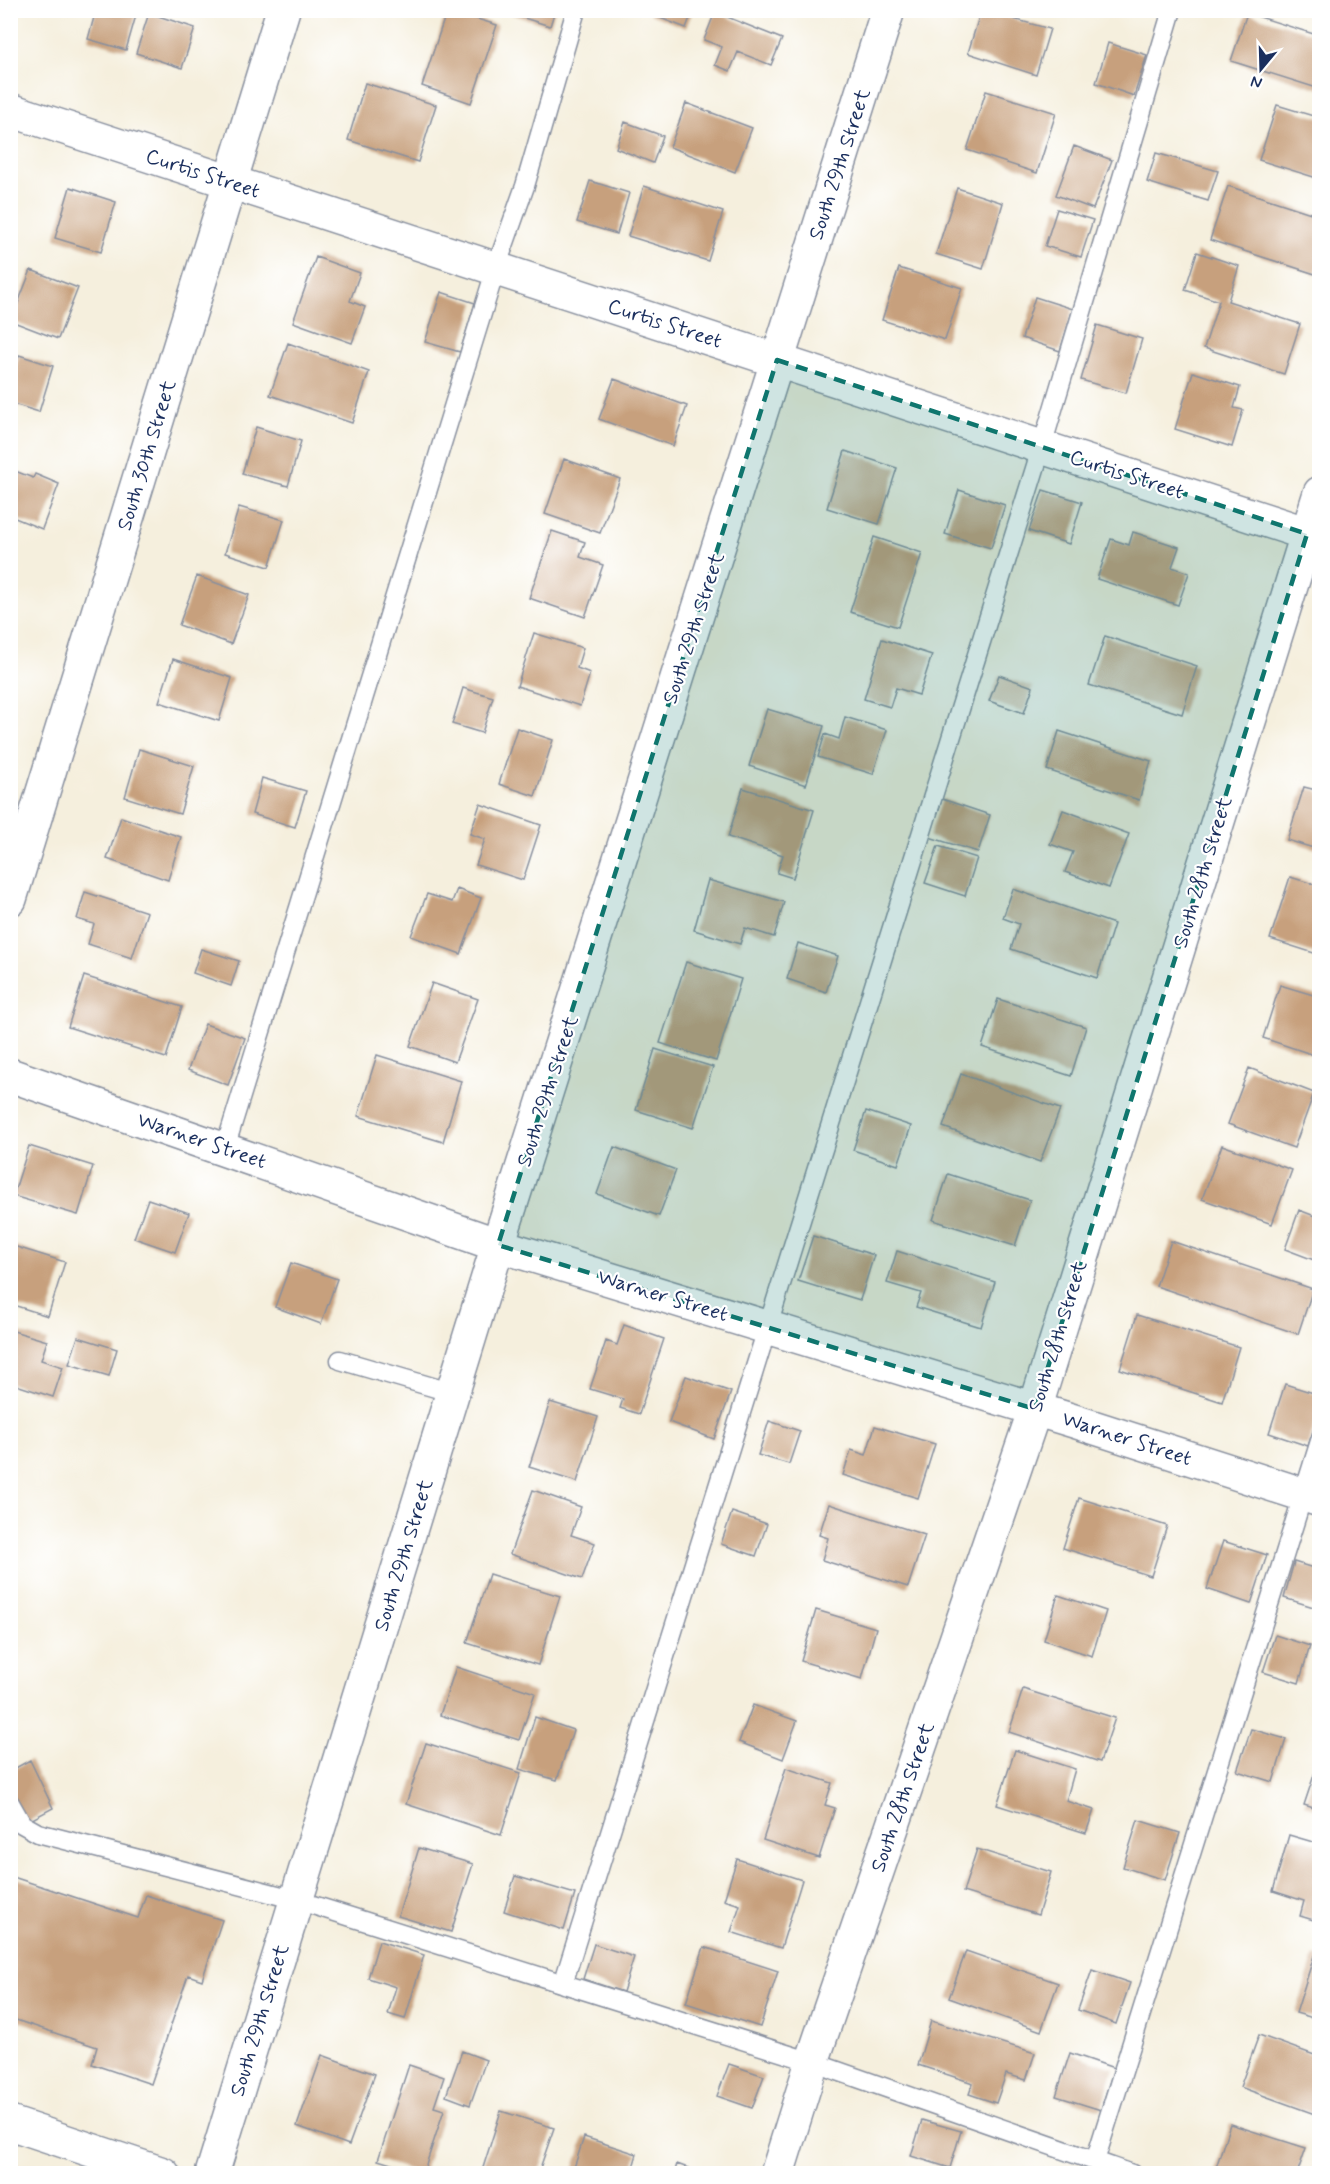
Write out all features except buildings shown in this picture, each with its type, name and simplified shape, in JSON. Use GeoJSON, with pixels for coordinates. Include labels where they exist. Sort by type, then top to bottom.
{"type":"FeatureCollection","features":[{"type":"Feature","properties":{"kind":"street","name":"South 30th Street"},"geometry":{"type":"LineString","coordinates":[[10,899],[283,10]]}},
{"type":"Feature","properties":{"kind":"street","name":"South 29th Street"},"geometry":{"type":"LineString","coordinates":[[212,2174],[498,1245],[888,10]]}},
{"type":"Feature","properties":{"kind":"street","name":"Curtis Street"},"geometry":{"type":"LineString","coordinates":[[10,110],[1313,536]]}},
{"type":"Feature","properties":{"kind":"street","name":"South 28th Street"},"geometry":{"type":"LineString","coordinates":[[777,2174],[812,2062],[1035,1409],[1313,536],[1320,493]]}},
{"type":"Feature","properties":{"kind":"street","name":"Warner Street"},"geometry":{"type":"LineString","coordinates":[[10,1076],[225,1148],[498,1245],[1035,1409],[1311,1497]]}},
{"type":"Feature","properties":{"kind":"street"},"geometry":{"type":"LineString","coordinates":[[10,2123],[163,2174]]}},
{"type":"Feature","properties":{"kind":"lane"},"geometry":{"type":"LineString","coordinates":[[225,1148],[496,268],[525,186],[576,10]]}},
{"type":"Feature","properties":{"kind":"lane"},"geometry":{"type":"LineString","coordinates":[[563,1984],[1042,446],[1172,10]]}},
{"type":"Feature","properties":{"kind":"lane"},"geometry":{"type":"LineString","coordinates":[[340,1360],[453,1393]]}},
{"type":"Feature","properties":{"kind":"lane"},"geometry":{"type":"LineString","coordinates":[[1095,2161],[1311,1497],[1320,1441]]}},
{"type":"Feature","properties":{"kind":"lane"},"geometry":{"type":"LineString","coordinates":[[10,1803],[22,1824],[38,1833],[297,1900],[812,2062],[1132,2174]]}},
{"type":"Feature","properties":{"kind":"highlighted area"},"geometry":{"type":"Polygon","coordinates":[[[777,360],[1307,534],[1035,1409],[498,1245],[777,360]]]}}]}
